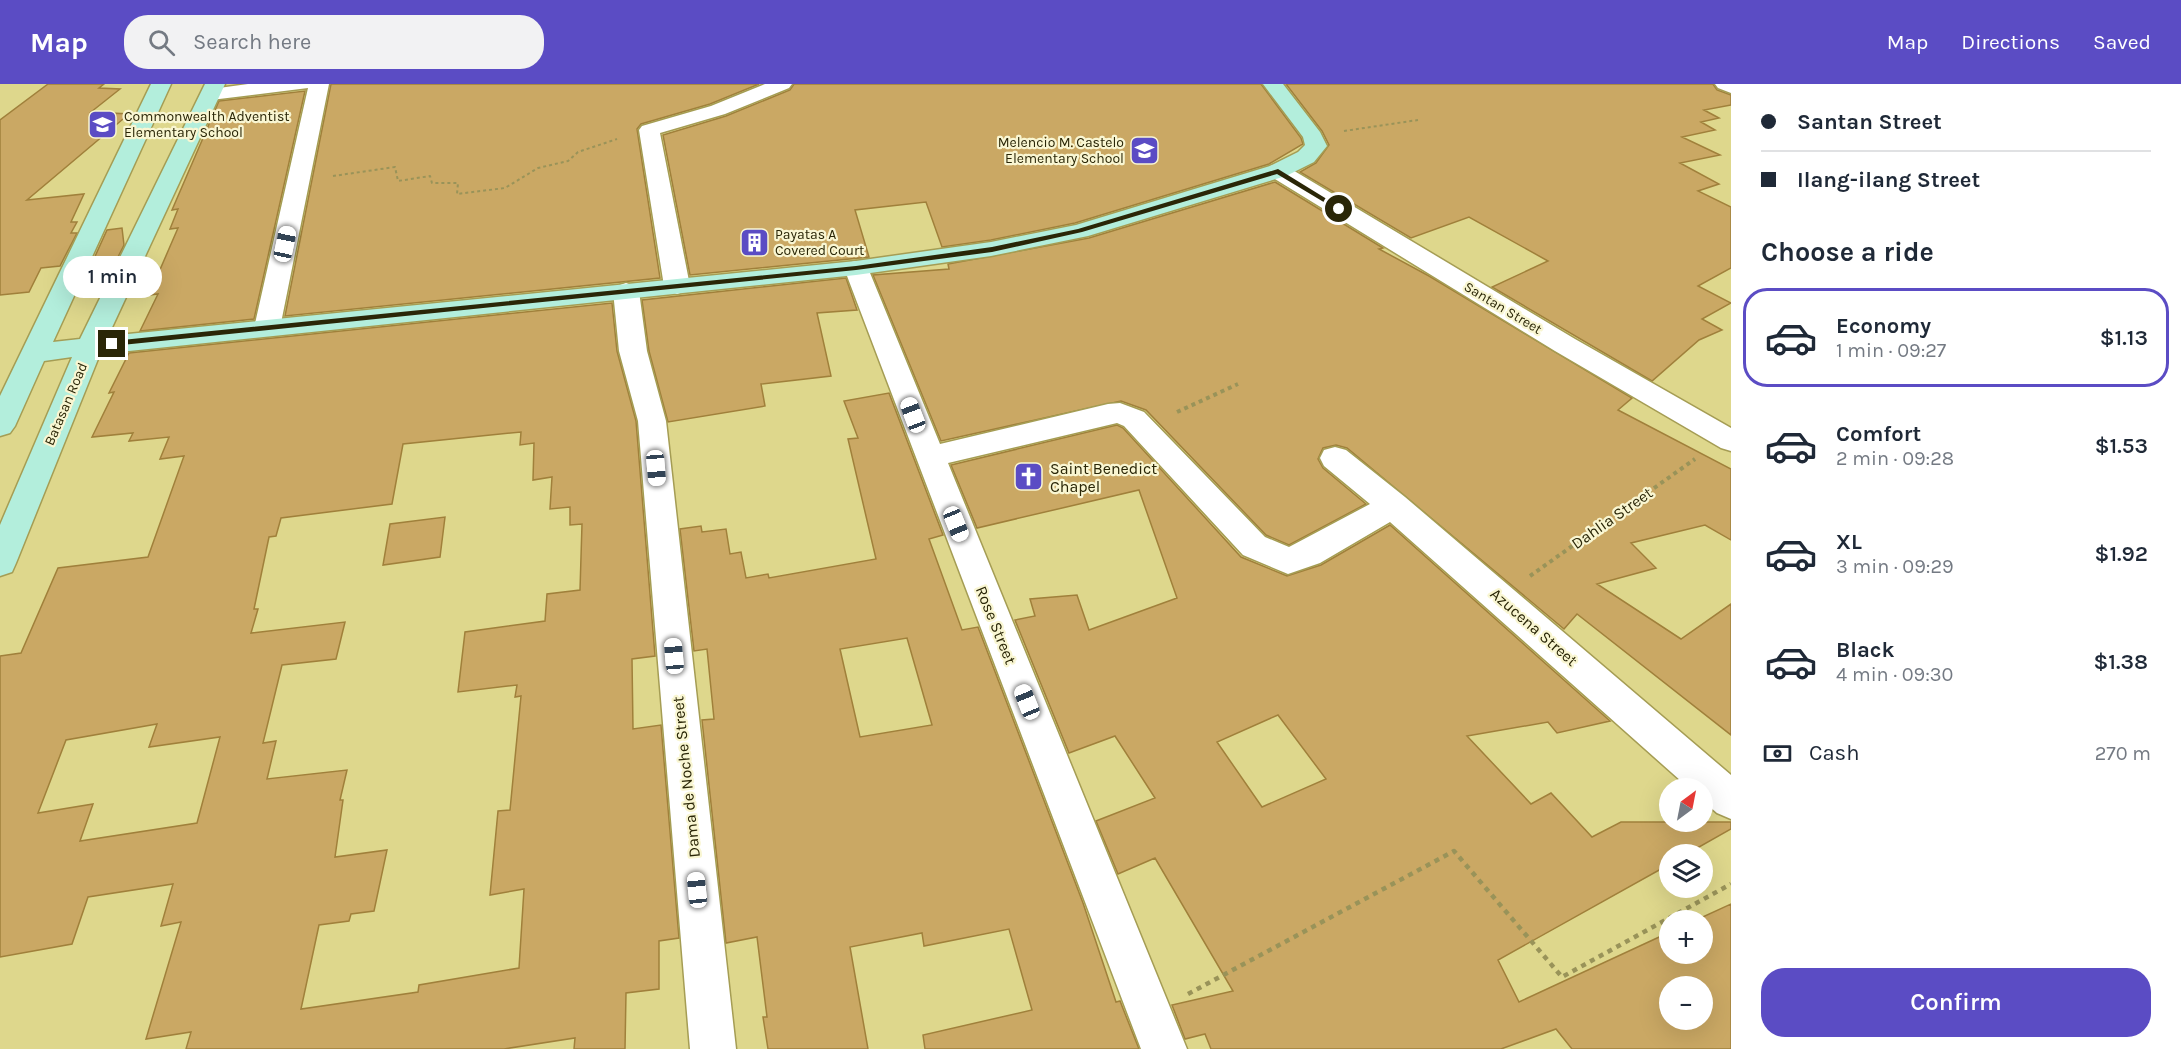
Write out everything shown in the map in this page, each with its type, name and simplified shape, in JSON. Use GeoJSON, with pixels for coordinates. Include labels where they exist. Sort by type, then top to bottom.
{"type":"FeatureCollection","features":[{"type":"Feature","properties":{"kind":"street"},"geometry":{"type":"LineString","coordinates":[[0,426],[161,84]]}},
{"type":"Feature","properties":{"kind":"street"},"geometry":{"type":"LineString","coordinates":[[213,89],[302,84]]}},
{"type":"Feature","properties":{"kind":"street"},"geometry":{"type":"LineString","coordinates":[[267,327],[319,84]]}},
{"type":"Feature","properties":{"kind":"street"},"geometry":{"type":"LineString","coordinates":[[676,286],[649,130],[718,110],[783,84]]}},
{"type":"Feature","properties":{"kind":"street"},"geometry":{"type":"LineString","coordinates":[[32,354],[267,327],[856,268],[992,249],[1080,231],[1278,171],[1306,158],[1316,146],[1313,136],[1273,84]]}},
{"type":"Feature","properties":{"kind":"street"},"geometry":{"type":"LineString","coordinates":[[1725,84],[1731,87]]}},
{"type":"Feature","properties":{"kind":"street","name":"Batasan Road"},"geometry":{"type":"LineString","coordinates":[[0,563],[90,346],[213,89]]}},
{"type":"Feature","properties":{"kind":"street","name":"Santan Street"},"geometry":{"type":"LineString","coordinates":[[1278,171],[1565,345],[1728,439]]}},
{"type":"Feature","properties":{"kind":"street","name":"Rose Street"},"geometry":{"type":"LineString","coordinates":[[856,268],[1164,1049]]}},
{"type":"Feature","properties":{"kind":"street","name":"Dama de Noche Street"},"geometry":{"type":"LineString","coordinates":[[626,291],[633,351],[652,421],[713,1049]]}},
{"type":"Feature","properties":{"kind":"street"},"geometry":{"type":"LineString","coordinates":[[930,457],[1108,414],[1127,415],[1143,426],[1188,478],[1254,546],[1288,561],[1308,554],[1394,505]]}},
{"type":"Feature","properties":{"kind":"street","name":"Azucena Street"},"geometry":{"type":"LineString","coordinates":[[1335,458],[1394,505],[1731,801]]}},
{"type":"Feature","properties":{"kind":"path"},"geometry":{"type":"LineString","coordinates":[[1313,136],[1418,120]]}},
{"type":"Feature","properties":{"kind":"path"},"geometry":{"type":"LineString","coordinates":[[298,181],[395,167],[398,181],[430,176],[432,183],[458,183],[457,194],[468,194],[504,188],[538,168],[568,161],[578,152],[649,130]]}},
{"type":"Feature","properties":{"kind":"path"},"geometry":{"type":"LineString","coordinates":[[1143,426],[1238,384]]}},
{"type":"Feature","properties":{"kind":"path","name":"Dahlia Street"},"geometry":{"type":"LineString","coordinates":[[1499,596],[1728,439]]}},
{"type":"Feature","properties":{"kind":"path"},"geometry":{"type":"LineString","coordinates":[[1150,1014],[1454,851],[1562,977],[1731,884]]}},
{"type":"Feature","properties":{"kind":"building"},"geometry":{"type":"Polygon","coordinates":[[[48,84],[104,84],[99,88],[120,89],[91,112],[129,114],[27,200],[84,194],[71,222],[77,222],[71,233],[77,233],[60,266],[41,268],[29,292],[0,295],[0,120],[48,84]]]}},
{"type":"Feature","properties":{"kind":"building"},"geometry":{"type":"Polygon","coordinates":[[[331,84],[759,84],[710,104],[641,124],[637,129],[660,278],[285,316],[331,84]]]}},
{"type":"Feature","properties":{"kind":"building"},"geometry":{"type":"Polygon","coordinates":[[[794,84],[1261,84],[1301,138],[1303,144],[1269,164],[1075,223],[991,240],[942,247],[926,202],[855,210],[869,257],[690,275],[663,135],[726,116],[790,90],[794,84]]]}},
{"type":"Feature","properties":{"kind":"building"},"geometry":{"type":"Polygon","coordinates":[[[1286,84],[1713,84],[1717,90],[1731,95],[1731,105],[1704,110],[1719,118],[1701,122],[1715,130],[1682,137],[1720,155],[1680,163],[1719,184],[1698,191],[1731,207],[1731,268],[1698,286],[1731,303],[1702,319],[1722,330],[1699,340],[1652,381],[1492,287],[1548,261],[1469,217],[1411,238],[1300,172],[1316,163],[1329,145],[1322,131],[1286,84]]]}},
{"type":"Feature","properties":{"kind":"building"},"geometry":{"type":"Polygon","coordinates":[[[305,91],[254,319],[140,331],[158,294],[149,295],[178,228],[170,229],[178,209],[172,210],[219,101],[305,91]]]}},
{"type":"Feature","properties":{"kind":"building"},"geometry":{"type":"Polygon","coordinates":[[[1275,182],[1383,248],[1379,249],[1429,276],[1632,398],[1618,410],[1731,469],[1731,540],[1705,525],[1631,543],[1656,568],[1597,584],[1681,639],[1731,604],[1731,735],[1577,614],[1564,629],[1347,448],[1336,445],[1323,448],[1318,459],[1323,468],[1366,504],[1289,545],[1266,535],[1146,410],[1121,401],[941,441],[873,275],[949,269],[948,264],[1089,238],[1275,182]]]}},
{"type":"Feature","properties":{"kind":"building"},"geometry":{"type":"Polygon","coordinates":[[[122,228],[124,245],[116,261],[92,263],[107,230],[122,228]]]}},
{"type":"Feature","properties":{"kind":"building"},"geometry":{"type":"Polygon","coordinates":[[[846,278],[857,310],[817,313],[831,376],[761,384],[765,406],[668,422],[649,351],[642,300],[846,278]]]}},
{"type":"Feature","properties":{"kind":"building"},"geometry":{"type":"Polygon","coordinates":[[[612,303],[617,351],[636,421],[655,656],[632,659],[633,729],[661,725],[679,938],[659,941],[659,989],[626,993],[625,1049],[574,1049],[575,1038],[504,1049],[186,1049],[191,1032],[146,1039],[181,922],[161,926],[173,884],[88,897],[72,944],[0,957],[0,656],[21,653],[58,568],[148,557],[184,456],[160,459],[169,437],[129,441],[133,433],[92,437],[114,392],[109,393],[129,353],[612,303]],[[521,432],[403,444],[392,504],[281,518],[276,536],[269,537],[254,609],[258,609],[251,633],[345,622],[336,659],[282,665],[263,743],[276,741],[267,779],[347,770],[340,800],[343,800],[335,857],[387,850],[374,911],[351,914],[349,921],[319,925],[301,1009],[418,992],[419,985],[519,968],[524,889],[490,895],[498,811],[510,810],[521,696],[515,697],[517,685],[458,692],[465,632],[545,621],[547,594],[580,590],[582,524],[570,525],[570,507],[550,509],[552,477],[533,480],[534,443],[520,445],[521,432]],[[157,724],[66,740],[38,813],[93,804],[80,841],[197,823],[220,737],[149,747],[157,724]]]}},
{"type":"Feature","properties":{"kind":"building"},"geometry":{"type":"Polygon","coordinates":[[[889,393],[943,535],[929,539],[962,630],[978,627],[1083,903],[1116,1002],[1120,1001],[1139,1049],[925,1049],[923,1035],[1032,1010],[1009,929],[924,946],[922,933],[850,947],[868,1049],[768,1049],[763,1017],[767,1017],[757,937],[726,943],[702,720],[714,719],[707,649],[694,651],[680,529],[701,526],[702,532],[726,529],[730,554],[741,552],[746,578],[768,574],[769,578],[876,559],[848,439],[858,438],[844,401],[889,393]],[[907,638],[840,649],[860,737],[932,725],[907,638]]]}},
{"type":"Feature","properties":{"kind":"building"},"geometry":{"type":"Polygon","coordinates":[[[1117,425],[1123,428],[1241,557],[1287,576],[1321,565],[1390,525],[1610,721],[1557,733],[1548,722],[1467,736],[1531,804],[1551,793],[1592,837],[1621,822],[1659,822],[1659,832],[1713,832],[1713,822],[1731,822],[1731,829],[1704,844],[1659,844],[1659,870],[1498,960],[1519,1002],[1659,937],[1659,964],[1713,964],[1713,912],[1731,904],[1731,1049],[1572,1049],[1556,1029],[1501,1049],[1211,1049],[1205,1034],[1185,1039],[1172,1005],[1233,991],[1155,858],[1118,874],[1096,821],[1155,798],[1115,736],[1069,753],[1015,620],[1035,616],[1030,599],[1077,595],[1089,630],[1177,598],[1139,490],[977,528],[951,465],[1117,425]],[[1278,715],[1217,742],[1262,807],[1326,779],[1278,715]]]}},
{"type":"Feature","properties":{"kind":"building"},"geometry":{"type":"Polygon","coordinates":[[[445,517],[440,557],[383,565],[390,524],[445,517]]]}},
{"type":"Feature","properties":{"kind":"place","name":"Commonwealth Adventist Elementary School"},"geometry":{"type":"Point","coordinates":[103,124]}},
{"type":"Feature","properties":{"kind":"place","name":"Melencio M. Castelo Elementary School"},"geometry":{"type":"Point","coordinates":[1145,150]}},
{"type":"Feature","properties":{"kind":"place","name":"Payatas A Covered Court"},"geometry":{"type":"Point","coordinates":[754,242]}},
{"type":"Feature","properties":{"kind":"place","name":"Saint Benedict Chapel"},"geometry":{"type":"Point","coordinates":[1029,477]}},
{"type":"Feature","properties":{"kind":"route"},"geometry":{"type":"LineString","coordinates":[[112,344],[856,268],[992,249],[1080,231],[1278,171],[1339,209]]}}]}
